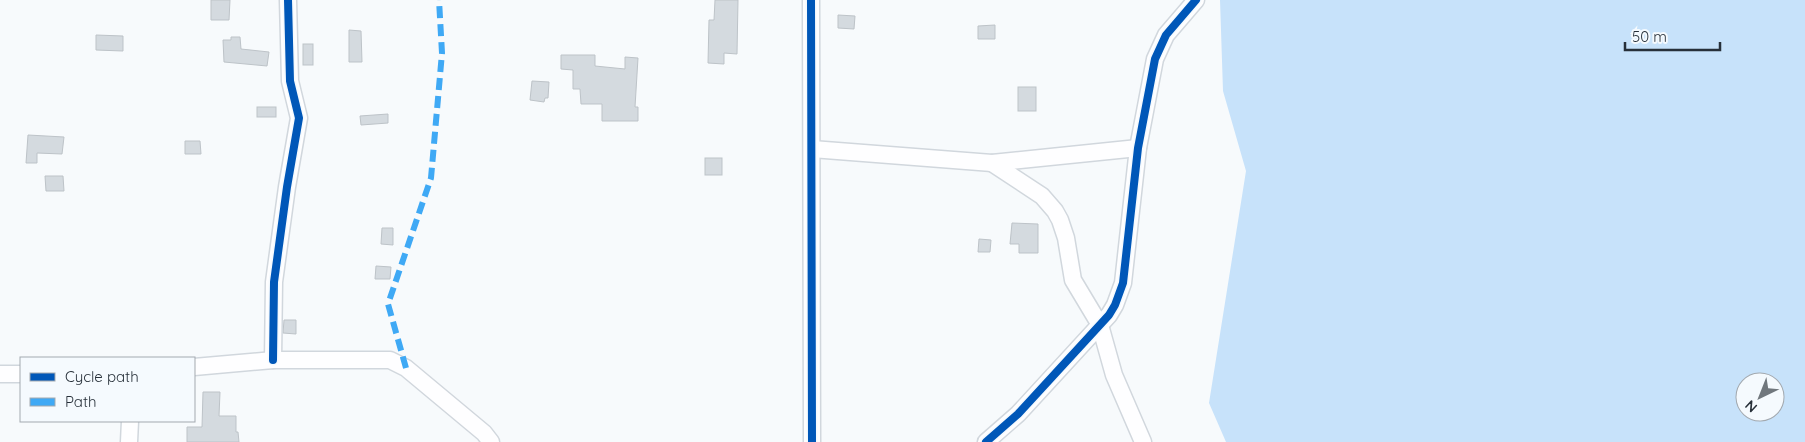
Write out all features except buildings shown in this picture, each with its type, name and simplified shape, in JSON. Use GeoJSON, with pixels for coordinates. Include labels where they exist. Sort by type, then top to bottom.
{"type":"FeatureCollection","features":[{"type":"Feature","properties":{"kind":"street"},"geometry":{"type":"LineString","coordinates":[[273,360],[274,282],[299,118],[290,81],[288,0]]}},
{"type":"Feature","properties":{"kind":"street"},"geometry":{"type":"LineString","coordinates":[[811,0],[812,442]]}},
{"type":"Feature","properties":{"kind":"street"},"geometry":{"type":"LineString","coordinates":[[986,442],[1018,414],[1100,325],[1115,305],[1123,283],[1138,148],[1158,50],[1166,35],[1196,0]]}},
{"type":"Feature","properties":{"kind":"street"},"geometry":{"type":"LineString","coordinates":[[812,150],[992,163],[1138,148]]}},
{"type":"Feature","properties":{"kind":"street"},"geometry":{"type":"LineString","coordinates":[[992,163],[1042,196],[1055,211],[1063,229],[1073,280],[1100,325],[1114,376],[1143,442]]}},
{"type":"Feature","properties":{"kind":"street"},"geometry":{"type":"LineString","coordinates":[[195,367],[273,360],[390,360],[406,368],[484,433],[491,442]]}},
{"type":"Feature","properties":{"kind":"street"},"geometry":{"type":"LineString","coordinates":[[0,374],[20,374]]}},
{"type":"Feature","properties":{"kind":"street"},"geometry":{"type":"LineString","coordinates":[[129,442],[130,422]]}},
{"type":"Feature","properties":{"kind":"shaded area"},"geometry":{"type":"Polygon","coordinates":[[[1220,0],[1805,0],[1805,442],[1226,442],[1209,403],[1246,171],[1223,91],[1220,0]]]}},
{"type":"Feature","properties":{"kind":"marked path"},"geometry":{"type":"LineString","coordinates":[[406,368],[388,304],[431,178],[442,53],[439,0]]}},
{"type":"Feature","properties":{"kind":"cycle path"},"geometry":{"type":"LineString","coordinates":[[273,360],[274,282],[299,118],[290,81],[288,0]]}},
{"type":"Feature","properties":{"kind":"cycle path"},"geometry":{"type":"LineString","coordinates":[[811,0],[812,442]]}},
{"type":"Feature","properties":{"kind":"cycle path"},"geometry":{"type":"LineString","coordinates":[[986,442],[1018,414],[1109,315],[1115,305],[1123,283],[1138,148],[1155,59],[1166,35],[1196,0]]}}]}
